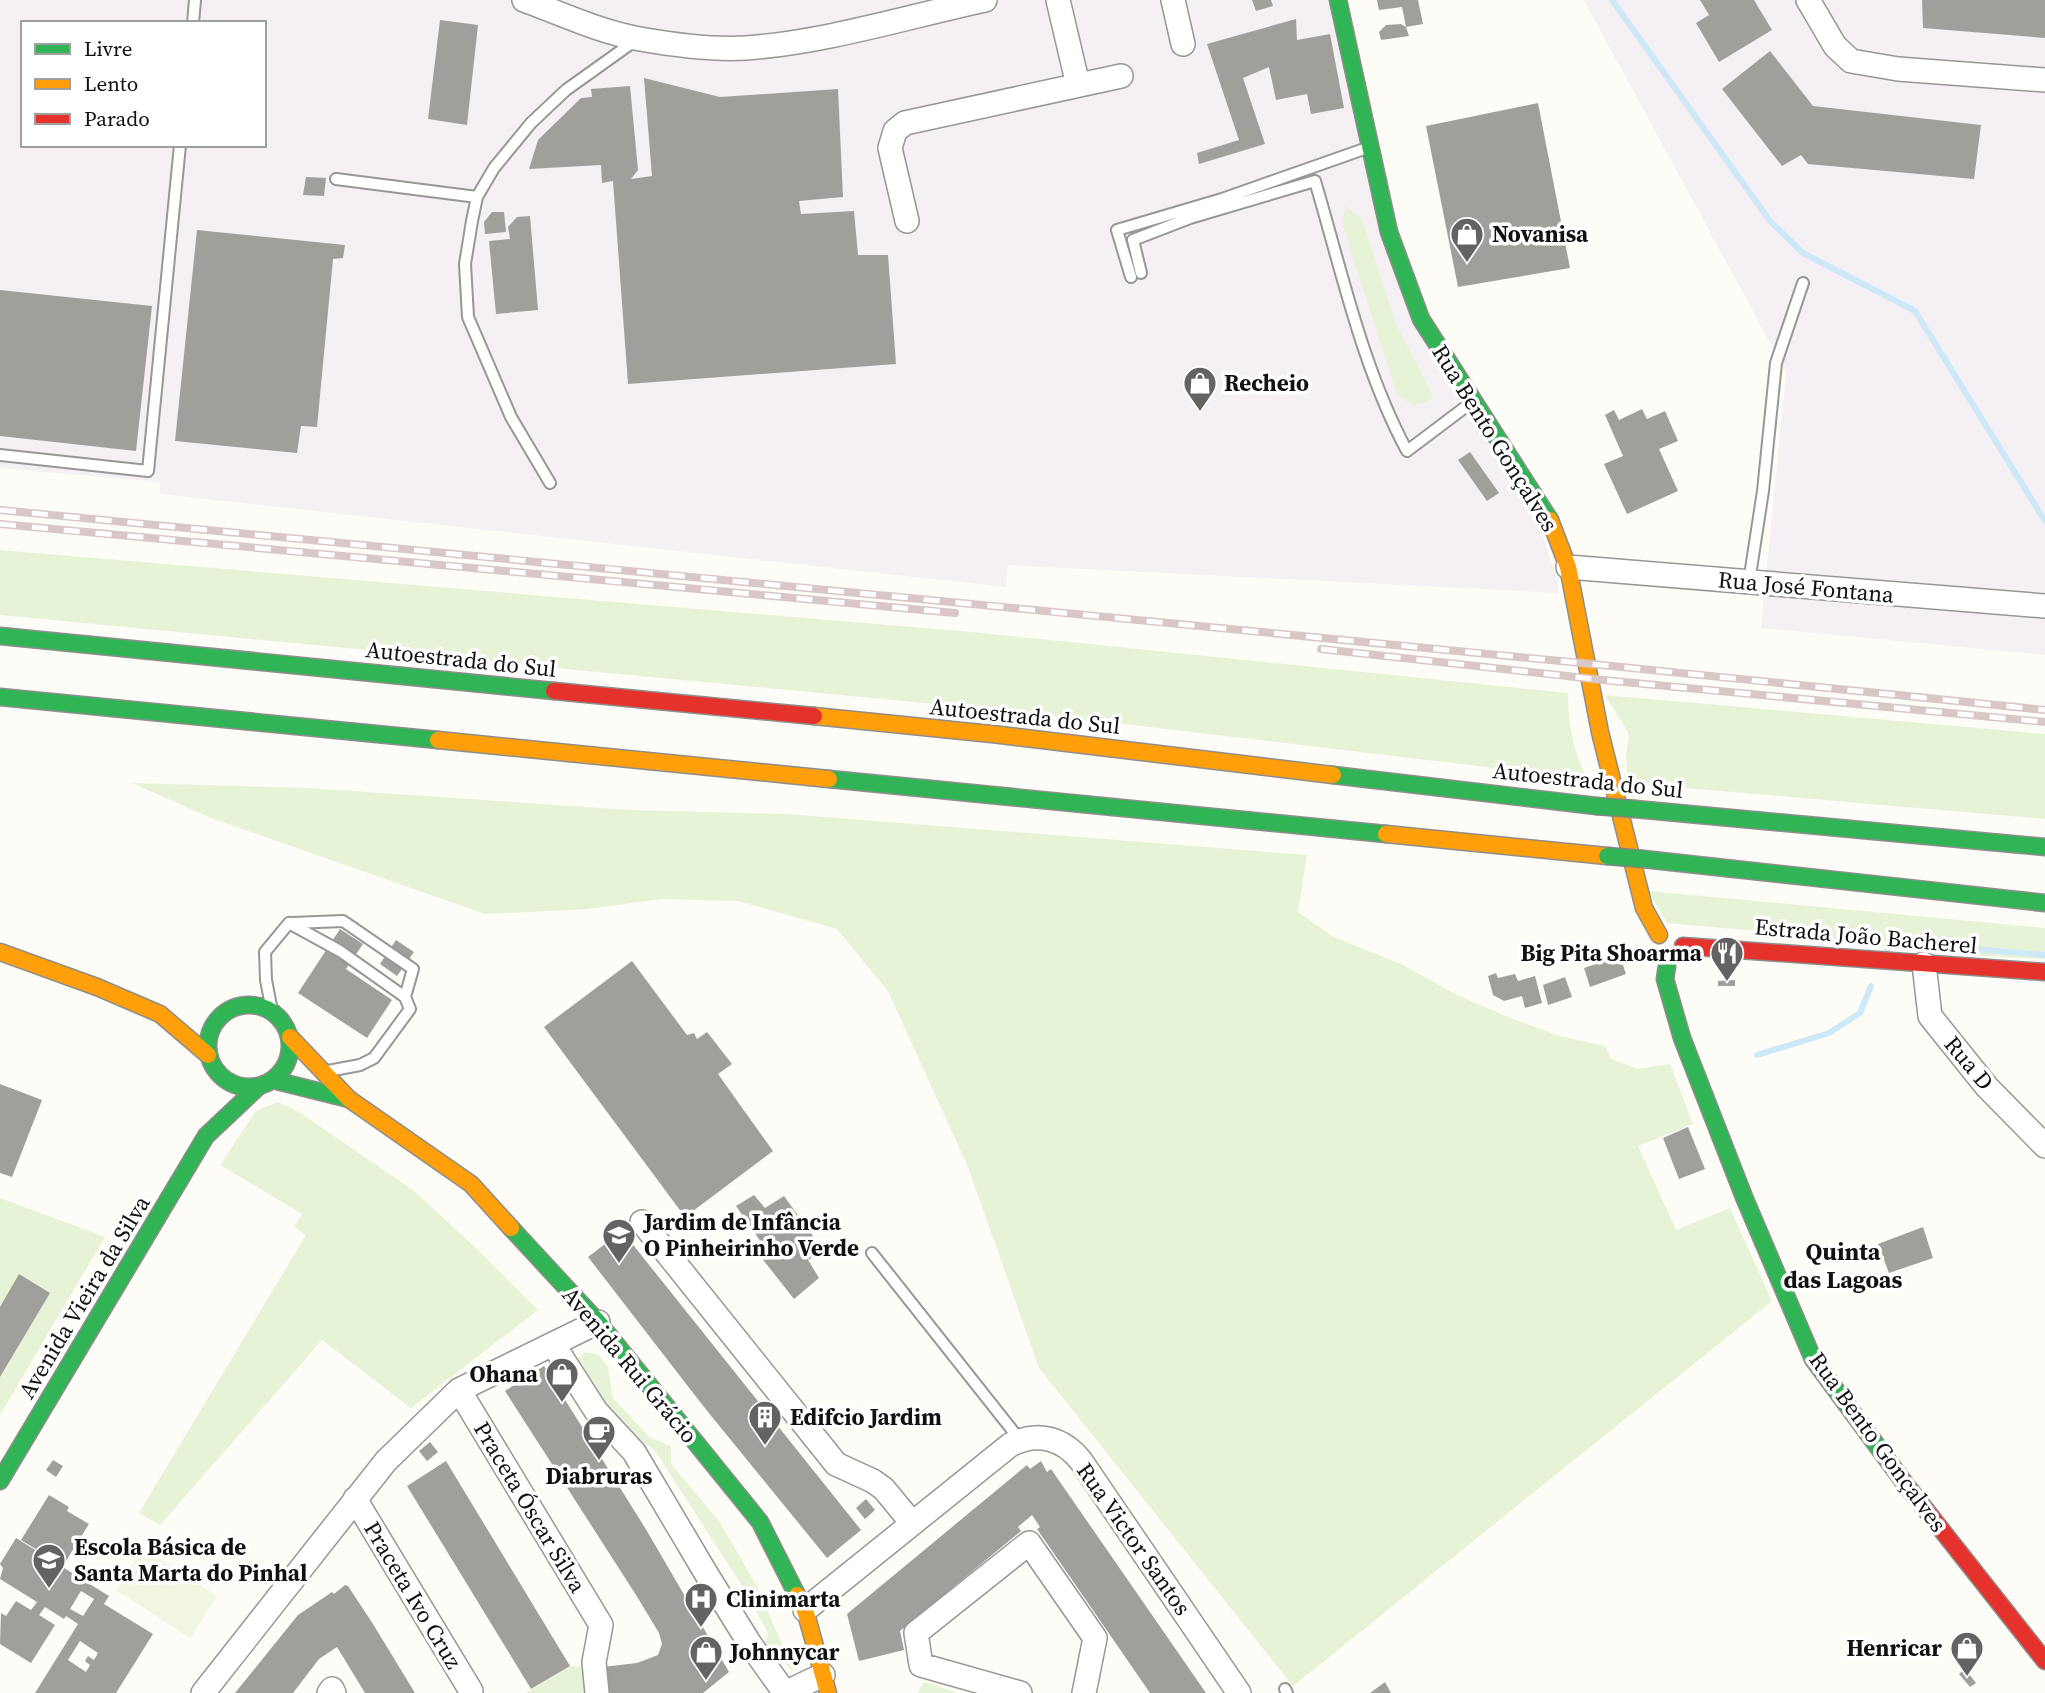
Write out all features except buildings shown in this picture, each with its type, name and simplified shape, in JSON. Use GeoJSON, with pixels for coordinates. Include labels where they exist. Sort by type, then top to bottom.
{"type":"FeatureCollection","features":[{"type":"Feature","properties":{"kind":"main road"},"geometry":{"type":"LineString","coordinates":[[1338,0],[1345,24]]}},
{"type":"Feature","properties":{"kind":"main road"},"geometry":{"type":"LineString","coordinates":[[1345,24],[1346,0]]}},
{"type":"Feature","properties":{"kind":"main road","name":"Rua Bento Gonçalves"},"geometry":{"type":"LineString","coordinates":[[1345,24],[1389,232],[1421,319],[1552,523],[1568,567],[1606,759],[1644,908],[1682,1038],[1744,1197],[1813,1359],[1884,1457],[2045,1661]]}},
{"type":"Feature","properties":{"kind":"main road","name":"Autoestrada do Sul"},"geometry":{"type":"LineString","coordinates":[[0,636],[992,734],[1596,806],[2045,847]]}},
{"type":"Feature","properties":{"kind":"main road"},"geometry":{"type":"LineString","coordinates":[[0,697],[1643,859],[2045,903]]}},
{"type":"Feature","properties":{"kind":"main road"},"geometry":{"type":"LineString","coordinates":[[1674,934],[1683,946],[1680,959],[1657,951],[1674,934]]}},
{"type":"Feature","properties":{"kind":"main road","name":"Estrada João Bacherel"},"geometry":{"type":"LineString","coordinates":[[1683,946],[1742,948],[2045,972]]}},
{"type":"Feature","properties":{"kind":"main road"},"geometry":{"type":"LineString","coordinates":[[0,952],[97,987],[160,1014],[211,1062],[226,1081],[242,1087],[265,1083],[284,1069],[290,1054],[290,1037],[284,1022],[272,1011],[257,1005],[241,1005],[225,1012],[214,1023],[208,1038],[211,1062]]}},
{"type":"Feature","properties":{"kind":"main road"},"geometry":{"type":"LineString","coordinates":[[160,1014],[225,1012]]}},
{"type":"Feature","properties":{"kind":"main road","name":"Avenida Rui Grácio"},"geometry":{"type":"LineString","coordinates":[[290,1037],[349,1099],[471,1184],[597,1322],[760,1522],[805,1610],[825,1684]]}},
{"type":"Feature","properties":{"kind":"main road","name":"Avenida Vieira da Silva"},"geometry":{"type":"LineString","coordinates":[[206,1136],[211,1103],[211,1062]]}},
{"type":"Feature","properties":{"kind":"main road","name":"Avenida Rui Grácio"},"geometry":{"type":"LineString","coordinates":[[265,1083],[349,1099]]}},
{"type":"Feature","properties":{"kind":"main road","name":"Avenida Vieira da Silva"},"geometry":{"type":"LineString","coordinates":[[0,1481],[206,1136],[265,1083]]}},
{"type":"Feature","properties":{"kind":"street"},"geometry":{"type":"LineString","coordinates":[[524,0],[594,26],[638,38],[696,46],[743,48],[804,42],[985,0]]}},
{"type":"Feature","properties":{"kind":"street"},"geometry":{"type":"LineString","coordinates":[[1058,0],[1078,85]]}},
{"type":"Feature","properties":{"kind":"street"},"geometry":{"type":"LineString","coordinates":[[1173,0],[1183,44]]}},
{"type":"Feature","properties":{"kind":"street"},"geometry":{"type":"LineString","coordinates":[[1808,0],[1835,46],[1851,61],[1898,69],[2045,80]]}},
{"type":"Feature","properties":{"kind":"street"},"geometry":{"type":"LineString","coordinates":[[907,221],[890,148],[895,131],[915,120],[1121,76]]}},
{"type":"Feature","properties":{"kind":"street","name":"Rua José Fontana"},"geometry":{"type":"LineString","coordinates":[[1568,567],[2045,606]]}},
{"type":"Feature","properties":{"kind":"street","name":"Rua D"},"geometry":{"type":"LineString","coordinates":[[1924,964],[1930,1016],[1987,1087],[2045,1146]]}},
{"type":"Feature","properties":{"kind":"street"},"geometry":{"type":"LineString","coordinates":[[642,1222],[835,1464],[873,1481],[884,1489],[912,1523]]}},
{"type":"Feature","properties":{"kind":"street"},"geometry":{"type":"LineString","coordinates":[[202,1693],[387,1461],[459,1390],[597,1322]]}},
{"type":"Feature","properties":{"kind":"street","name":"Avenida Rui Grácio"},"geometry":{"type":"LineString","coordinates":[[553,1344],[596,1411],[634,1452],[707,1575],[782,1689]]}},
{"type":"Feature","properties":{"kind":"street","name":"Praceta Óscar Silva"},"geometry":{"type":"LineString","coordinates":[[459,1390],[601,1625],[594,1662],[597,1693]]}},
{"type":"Feature","properties":{"kind":"street","name":"Rua Victor Santos"},"geometry":{"type":"LineString","coordinates":[[1020,1440],[1036,1437],[1053,1440],[1073,1451],[1239,1693]]}},
{"type":"Feature","properties":{"kind":"street"},"geometry":{"type":"LineString","coordinates":[[805,1610],[994,1457],[1020,1440]]}},
{"type":"Feature","properties":{"kind":"street","name":"Praceta Ivo Cruz"},"geometry":{"type":"LineString","coordinates":[[355,1499],[471,1691]]}},
{"type":"Feature","properties":{"kind":"street"},"geometry":{"type":"LineString","coordinates":[[1020,1693],[921,1665],[916,1633],[1029,1543],[1095,1638],[1084,1693]]}},
{"type":"Feature","properties":{"kind":"street"},"geometry":{"type":"LineString","coordinates":[[782,1689],[825,1684]]}},
{"type":"Feature","properties":{"kind":"lane"},"geometry":{"type":"LineString","coordinates":[[192,21],[195,0]]}},
{"type":"Feature","properties":{"kind":"lane"},"geometry":{"type":"LineString","coordinates":[[550,483],[511,417],[468,317],[465,264],[477,197],[494,168],[531,123],[566,90],[638,38]]}},
{"type":"Feature","properties":{"kind":"lane"},"geometry":{"type":"LineString","coordinates":[[0,455],[148,471],[180,147]]}},
{"type":"Feature","properties":{"kind":"lane"},"geometry":{"type":"LineString","coordinates":[[1371,148],[1222,200],[1117,230],[1136,275],[1133,240],[1190,218],[1315,181],[1361,338],[1388,415],[1407,451],[1474,401]]}},
{"type":"Feature","properties":{"kind":"lane"},"geometry":{"type":"LineString","coordinates":[[336,179],[477,197]]}},
{"type":"Feature","properties":{"kind":"lane"},"geometry":{"type":"LineString","coordinates":[[1749,582],[1763,491],[1776,363],[1802,283]]}},
{"type":"Feature","properties":{"kind":"lane"},"geometry":{"type":"LineString","coordinates":[[289,923],[343,922],[412,969],[405,997]]}},
{"type":"Feature","properties":{"kind":"lane"},"geometry":{"type":"LineString","coordinates":[[289,923],[340,951],[405,997],[410,1009],[374,1058],[360,1065],[324,1072]]}},
{"type":"Feature","properties":{"kind":"lane"},"geometry":{"type":"LineString","coordinates":[[272,1011],[266,980],[265,953],[289,923]]}},
{"type":"Feature","properties":{"kind":"lane"},"geometry":{"type":"LineString","coordinates":[[872,1253],[1020,1440]]}},
{"type":"Feature","properties":{"kind":"shaded area"},"geometry":{"type":"Polygon","coordinates":[[[0,0],[1348,0],[1403,291],[1541,532],[1558,581],[1558,593],[1008,565],[1006,587],[160,494],[160,482],[0,468],[0,0]]]}},
{"type":"Feature","properties":{"kind":"shaded area"},"geometry":{"type":"Polygon","coordinates":[[[1584,0],[2045,0],[2045,655],[1761,628],[1786,372],[1584,0]]]}},
{"type":"Feature","properties":{"kind":"green space"},"geometry":{"type":"Polygon","coordinates":[[[1345,206],[1362,219],[1395,322],[1433,396],[1426,402],[1413,405],[1397,395],[1343,225],[1345,206]]]}},
{"type":"Feature","properties":{"kind":"green space"},"geometry":{"type":"Polygon","coordinates":[[[0,550],[971,632],[1568,693],[1572,738],[1588,779],[1039,714],[0,615],[0,550]]]}},
{"type":"Feature","properties":{"kind":"green space"},"geometry":{"type":"Polygon","coordinates":[[[1605,695],[2045,734],[2045,819],[1628,783],[1626,756],[1629,734],[1605,695]]]}},
{"type":"Feature","properties":{"kind":"green space"},"geometry":{"type":"Polygon","coordinates":[[[132,783],[308,788],[629,810],[787,814],[1307,855],[1298,912],[1332,936],[1403,965],[1459,996],[1508,1017],[1559,1036],[1605,1046],[1611,1059],[1638,1069],[1670,1064],[1693,1124],[1638,1146],[1676,1230],[1730,1208],[1772,1301],[1293,1686],[1039,1368],[968,1167],[888,991],[837,929],[738,901],[661,899],[588,909],[485,914],[211,818],[132,783]]]}},
{"type":"Feature","properties":{"kind":"green space"},"geometry":{"type":"Polygon","coordinates":[[[1648,891],[2045,928],[2045,959],[1945,954],[1779,933],[1667,923],[1648,891]]]}},
{"type":"Feature","properties":{"kind":"green space"},"geometry":{"type":"Polygon","coordinates":[[[278,1102],[299,1112],[413,1190],[538,1310],[411,1408],[322,1340],[160,1525],[139,1513],[306,1235],[294,1227],[302,1214],[220,1165],[256,1111],[278,1102]]]}},
{"type":"Feature","properties":{"kind":"green space"},"geometry":{"type":"Polygon","coordinates":[[[0,1198],[105,1237],[0,1415],[0,1198]]]}},
{"type":"Feature","properties":{"kind":"green space"},"geometry":{"type":"Polygon","coordinates":[[[585,1352],[599,1355],[608,1367],[613,1398],[649,1437],[671,1446],[671,1464],[720,1522],[757,1587],[794,1672],[764,1644],[768,1633],[743,1587],[657,1454],[650,1446],[641,1443],[631,1429],[598,1403],[573,1363],[585,1352]]]}},
{"type":"Feature","properties":{"kind":"green space"},"geometry":{"type":"Polygon","coordinates":[[[143,1548],[217,1596],[190,1638],[116,1590],[143,1548]]]}},
{"type":"Feature","properties":{"kind":"green space"},"geometry":{"type":"Polygon","coordinates":[[[570,1666],[594,1668],[597,1693],[526,1693],[570,1666]]]}},
{"type":"Feature","properties":{"kind":"green space"},"geometry":{"type":"Polygon","coordinates":[[[925,1682],[958,1693],[917,1693],[925,1682]]]}},
{"type":"Feature","properties":{"kind":"waterway"},"geometry":{"type":"LineString","coordinates":[[1612,0],[1770,221],[1803,253],[1915,311],[2045,521]]}},
{"type":"Feature","properties":{"kind":"waterway"},"geometry":{"type":"LineString","coordinates":[[1887,950],[1890,945],[2045,955]]}},
{"type":"Feature","properties":{"kind":"waterway"},"geometry":{"type":"LineString","coordinates":[[1757,1055],[1829,1033],[1860,1013],[1871,986]]}},
{"type":"Feature","properties":{"kind":"railway"},"geometry":{"type":"LineString","coordinates":[[0,510],[2045,710]]}},
{"type":"Feature","properties":{"kind":"railway"},"geometry":{"type":"LineString","coordinates":[[0,524],[955,613]]}},
{"type":"Feature","properties":{"kind":"railway"},"geometry":{"type":"LineString","coordinates":[[1321,649],[1603,680],[2045,722]]}},
{"type":"Feature","properties":{"kind":"traffic: fast"},"geometry":{"type":"LineString","coordinates":[[1338,0],[1389,232],[1421,319],[1550,520]]}},
{"type":"Feature","properties":{"kind":"traffic: fast"},"geometry":{"type":"LineString","coordinates":[[0,636],[554,691]]}},
{"type":"Feature","properties":{"kind":"traffic: fast"},"geometry":{"type":"LineString","coordinates":[[0,697],[438,740]]}},
{"type":"Feature","properties":{"kind":"traffic: fast"},"geometry":{"type":"LineString","coordinates":[[1333,775],[1596,806]]}},
{"type":"Feature","properties":{"kind":"traffic: fast"},"geometry":{"type":"LineString","coordinates":[[829,779],[1386,834]]}},
{"type":"Feature","properties":{"kind":"traffic: fast"},"geometry":{"type":"LineString","coordinates":[[1596,806],[1635,809]]}},
{"type":"Feature","properties":{"kind":"traffic: fast"},"geometry":{"type":"LineString","coordinates":[[1635,809],[2045,847]]}},
{"type":"Feature","properties":{"kind":"traffic: fast"},"geometry":{"type":"LineString","coordinates":[[1607,856],[1643,859]]}},
{"type":"Feature","properties":{"kind":"traffic: fast"},"geometry":{"type":"LineString","coordinates":[[1643,859],[2045,903]]}},
{"type":"Feature","properties":{"kind":"traffic: fast"},"geometry":{"type":"LineString","coordinates":[[1667,966],[1665,979],[1682,1038],[1744,1197],[1813,1359],[1903,1481]]}},
{"type":"Feature","properties":{"kind":"traffic: fast"},"geometry":{"type":"LineString","coordinates":[[241,1005],[257,1005],[272,1012],[283,1023],[290,1038],[290,1046],[287,1062],[278,1075],[257,1087],[241,1087],[226,1080],[215,1069],[208,1054],[208,1038],[215,1023],[226,1012],[241,1005]]}},
{"type":"Feature","properties":{"kind":"traffic: fast"},"geometry":{"type":"LineString","coordinates":[[273,1080],[349,1099]]}},
{"type":"Feature","properties":{"kind":"traffic: fast"},"geometry":{"type":"LineString","coordinates":[[0,1481],[206,1136],[258,1087]]}},
{"type":"Feature","properties":{"kind":"traffic: fast"},"geometry":{"type":"LineString","coordinates":[[511,1228],[598,1322],[760,1522],[797,1595]]}},
{"type":"Feature","properties":{"kind":"traffic: slow"},"geometry":{"type":"LineString","coordinates":[[1550,520],[1568,567],[1600,732],[1644,908],[1659,935]]}},
{"type":"Feature","properties":{"kind":"traffic: slow"},"geometry":{"type":"LineString","coordinates":[[814,716],[992,734],[1333,775]]}},
{"type":"Feature","properties":{"kind":"traffic: slow"},"geometry":{"type":"LineString","coordinates":[[438,740],[829,779]]}},
{"type":"Feature","properties":{"kind":"traffic: slow"},"geometry":{"type":"LineString","coordinates":[[1386,834],[1607,856]]}},
{"type":"Feature","properties":{"kind":"traffic: slow"},"geometry":{"type":"LineString","coordinates":[[0,952],[97,987],[160,1014],[208,1055]]}},
{"type":"Feature","properties":{"kind":"traffic: slow"},"geometry":{"type":"LineString","coordinates":[[290,1037],[349,1099],[471,1184],[511,1228]]}},
{"type":"Feature","properties":{"kind":"traffic: slow"},"geometry":{"type":"LineString","coordinates":[[797,1595],[805,1610],[828,1693]]}},
{"type":"Feature","properties":{"kind":"traffic: jam"},"geometry":{"type":"LineString","coordinates":[[554,691],[814,716]]}},
{"type":"Feature","properties":{"kind":"traffic: jam"},"geometry":{"type":"LineString","coordinates":[[1683,946],[2045,972]]}},
{"type":"Feature","properties":{"kind":"traffic: jam"},"geometry":{"type":"LineString","coordinates":[[1903,1481],[2045,1661]]}},
{"type":"Feature","properties":{"kind":"place","name":"Novanisa"},"geometry":{"type":"Point","coordinates":[1467,264]}},
{"type":"Feature","properties":{"kind":"place","name":"Recheio"},"geometry":{"type":"Point","coordinates":[1200,413]}},
{"type":"Feature","properties":{"kind":"place","name":"Big Pita Shoarma"},"geometry":{"type":"Point","coordinates":[1727,983]}},
{"type":"Feature","properties":{"kind":"place","name":"Jardim de Infância O Pinheirinho Verde"},"geometry":{"type":"Point","coordinates":[619,1265]}},
{"type":"Feature","properties":{"kind":"place","name":"Ohana"},"geometry":{"type":"Point","coordinates":[562,1404]}},
{"type":"Feature","properties":{"kind":"place","name":"Edifcio Jardim"},"geometry":{"type":"Point","coordinates":[765,1447]}},
{"type":"Feature","properties":{"kind":"place","name":"Diabruras"},"geometry":{"type":"Point","coordinates":[599,1462]}},
{"type":"Feature","properties":{"kind":"place","name":"Escola Básica de Santa Marta do Pinhal"},"geometry":{"type":"Point","coordinates":[49,1590]}},
{"type":"Feature","properties":{"kind":"place","name":"Clinimarta"},"geometry":{"type":"Point","coordinates":[701,1629]}},
{"type":"Feature","properties":{"kind":"place","name":"Henricar"},"geometry":{"type":"Point","coordinates":[1967,1678]}},
{"type":"Feature","properties":{"kind":"place","name":"Johnnycar"},"geometry":{"type":"Point","coordinates":[706,1682]}},
{"type":"Feature","properties":{"kind":"district","name":"Quinta das Lagoas"},"geometry":{"type":"Point","coordinates":[1843,1266]}}]}
